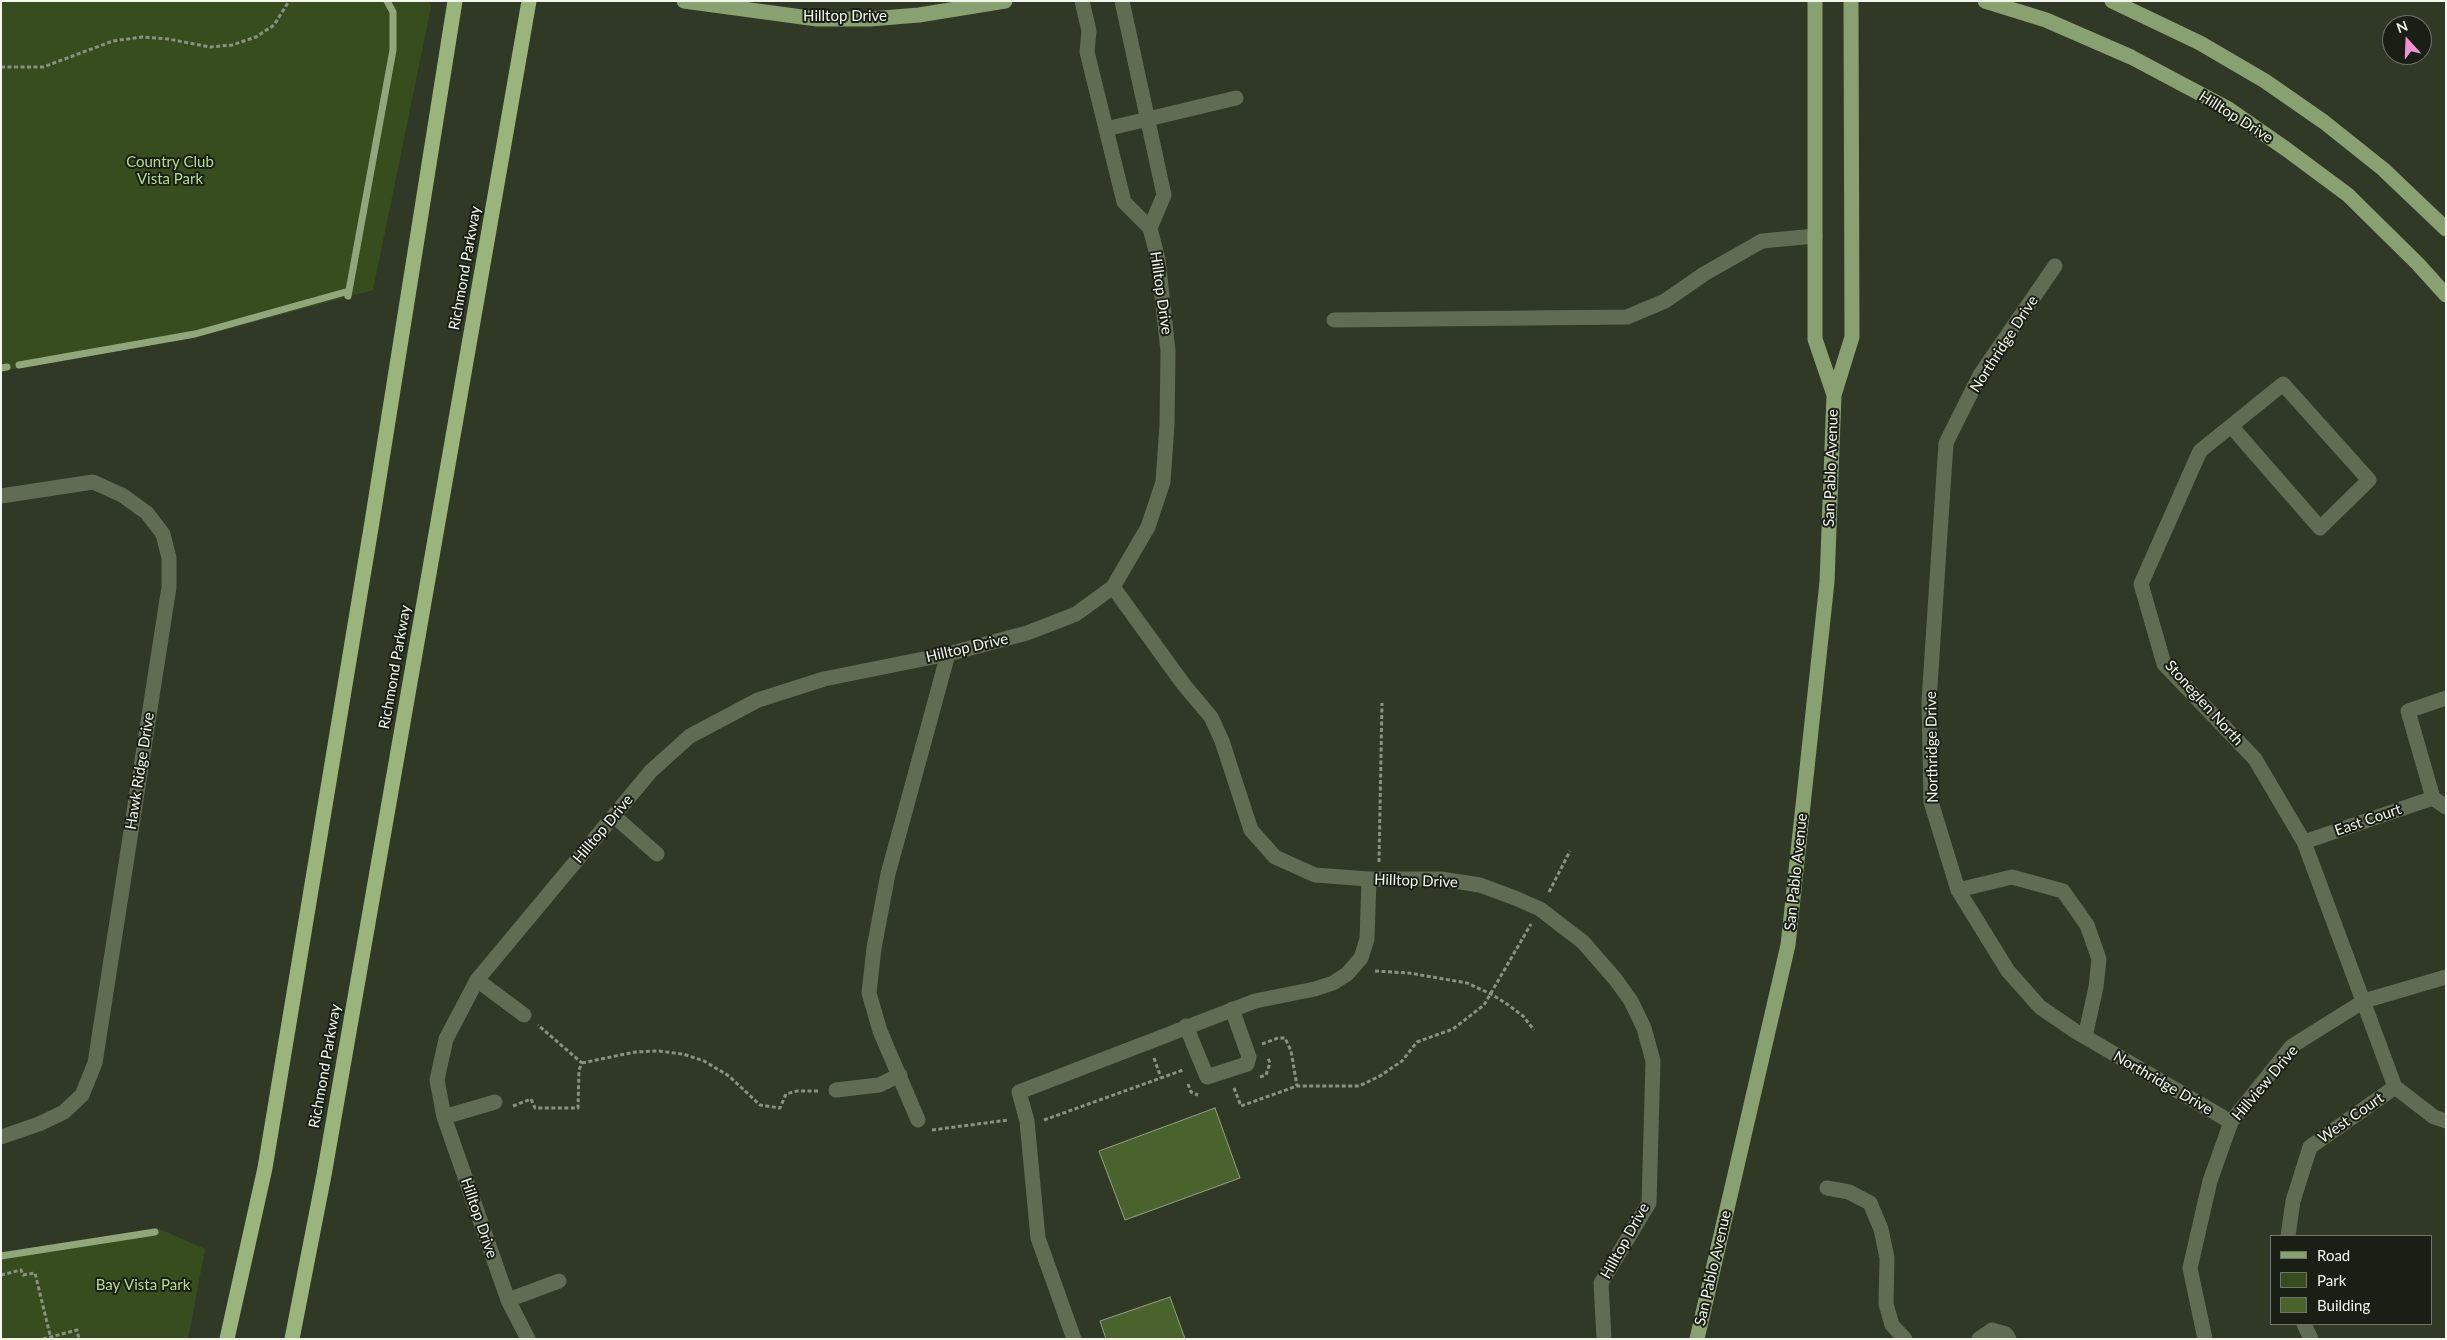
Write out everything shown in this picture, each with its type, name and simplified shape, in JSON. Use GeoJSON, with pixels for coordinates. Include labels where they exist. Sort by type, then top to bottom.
{"type":"FeatureCollection","features":[{"type":"Feature","properties":{"kind":"highway"},"geometry":{"type":"LineString","coordinates":[[228,1339],[265,1168],[374,512],[455,1]]}},
{"type":"Feature","properties":{"kind":"highway","name":"Richmond Parkway"},"geometry":{"type":"LineString","coordinates":[[292,1339],[327,1156],[529,1]]}},
{"type":"Feature","properties":{"kind":"main road","name":"Hilltop Drive"},"geometry":{"type":"LineString","coordinates":[[684,1],[818,19],[919,15],[1005,1]]}},
{"type":"Feature","properties":{"kind":"main road","name":"San Pablo Avenue"},"geometry":{"type":"LineString","coordinates":[[1815,1],[1815,339],[1834,395]]}},
{"type":"Feature","properties":{"kind":"main road","name":"San Pablo Avenue"},"geometry":{"type":"LineString","coordinates":[[1697,1339],[1788,945],[1827,582],[1834,395],[1852,337],[1852,1]]}},
{"type":"Feature","properties":{"kind":"main road","name":"Hilltop Drive"},"geometry":{"type":"LineString","coordinates":[[1984,1],[2046,20],[2131,57],[2226,108],[2348,195],[2418,264],[2446,295]]}},
{"type":"Feature","properties":{"kind":"main road"},"geometry":{"type":"LineString","coordinates":[[2112,1],[2200,44],[2265,81],[2317,117],[2383,169],[2446,229]]}},
{"type":"Feature","properties":{"kind":"street"},"geometry":{"type":"LineString","coordinates":[[1082,1],[1088,31],[1087,52],[1124,202],[1150,228],[1164,195],[1122,1]]}},
{"type":"Feature","properties":{"kind":"street"},"geometry":{"type":"LineString","coordinates":[[1106,129],[1236,98]]}},
{"type":"Feature","properties":{"kind":"street","name":"Hilltop Drive"},"geometry":{"type":"LineString","coordinates":[[528,1339],[508,1300],[444,1117],[437,1080],[446,1039],[477,980],[651,771],[690,736],[758,700],[824,678],[948,654],[1035,630],[1076,614],[1113,587],[1148,526],[1163,482],[1167,425],[1168,351],[1158,259],[1150,228]]}},
{"type":"Feature","properties":{"kind":"street"},"geometry":{"type":"LineString","coordinates":[[1334,320],[1627,317],[1665,301],[1704,274],[1762,241],[1815,236]]}},
{"type":"Feature","properties":{"kind":"street","name":"Northridge Drive"},"geometry":{"type":"LineString","coordinates":[[2055,266],[1980,375],[1946,443],[1929,701],[1931,802],[1958,890],[2008,971],[2040,1007],[2085,1037],[2231,1122]]}},
{"type":"Feature","properties":{"kind":"street","name":"Stoneglen North"},"geometry":{"type":"LineString","coordinates":[[2230,426],[2320,528],[2369,480],[2282,384],[2200,450],[2141,584],[2164,664],[2255,759],[2304,842],[2395,1087]]}},
{"type":"Feature","properties":{"kind":"street","name":"Hawk Ridge Drive"},"geometry":{"type":"LineString","coordinates":[[1,496],[93,482],[122,495],[147,512],[163,534],[169,558],[169,588],[95,1063],[82,1095],[64,1112],[39,1124],[1,1137]]}},
{"type":"Feature","properties":{"kind":"street","name":"Hilltop Drive"},"geometry":{"type":"LineString","coordinates":[[1113,587],[1184,685],[1211,717],[1222,741],[1251,830],[1275,857],[1315,875],[1369,879],[1441,879],[1480,885],[1540,909],[1583,942],[1616,980],[1631,1001],[1644,1028],[1653,1061],[1649,1203],[1601,1283],[1604,1339]]}},
{"type":"Feature","properties":{"kind":"street"},"geometry":{"type":"LineString","coordinates":[[918,1120],[880,1032],[869,993],[874,948],[888,874],[948,654]]}},
{"type":"Feature","properties":{"kind":"street"},"geometry":{"type":"LineString","coordinates":[[2446,698],[2408,711],[2433,798],[2446,807]]}},
{"type":"Feature","properties":{"kind":"street","name":"East Court"},"geometry":{"type":"LineString","coordinates":[[2304,842],[2433,798]]}},
{"type":"Feature","properties":{"kind":"street"},"geometry":{"type":"LineString","coordinates":[[614,816],[657,854]]}},
{"type":"Feature","properties":{"kind":"street"},"geometry":{"type":"LineString","coordinates":[[1958,890],[2012,877],[2063,891],[2087,925],[2099,959],[2096,987],[2085,1037]]}},
{"type":"Feature","properties":{"kind":"street"},"geometry":{"type":"LineString","coordinates":[[1074,1339],[1038,1238],[1027,1120],[1019,1092],[1107,1060],[1186,1026],[1255,1001],[1315,989],[1333,983],[1347,974],[1361,958],[1366,939],[1369,879]]}},
{"type":"Feature","properties":{"kind":"street","name":"Hillview Drive"},"geometry":{"type":"LineString","coordinates":[[2205,1339],[2190,1268],[2210,1181],[2231,1122],[2292,1046],[2364,1001],[2446,977]]}},
{"type":"Feature","properties":{"kind":"street"},"geometry":{"type":"LineString","coordinates":[[477,980],[524,1015]]}},
{"type":"Feature","properties":{"kind":"street"},"geometry":{"type":"LineString","coordinates":[[1186,1026],[1207,1077],[1238,1068],[1247,1064],[1249,1058],[1232,1009]]}},
{"type":"Feature","properties":{"kind":"street"},"geometry":{"type":"LineString","coordinates":[[836,1090],[879,1085],[900,1075]]}},
{"type":"Feature","properties":{"kind":"street"},"geometry":{"type":"LineString","coordinates":[[2395,1087],[2434,1118],[2446,1121]]}},
{"type":"Feature","properties":{"kind":"street","name":"West Court"},"geometry":{"type":"LineString","coordinates":[[2288,1235],[2294,1201],[2310,1147],[2395,1087]]}},
{"type":"Feature","properties":{"kind":"street"},"geometry":{"type":"LineString","coordinates":[[444,1117],[501,1105]]}},
{"type":"Feature","properties":{"kind":"street"},"geometry":{"type":"LineString","coordinates":[[1827,1188],[1849,1192],[1870,1203],[1881,1230],[1887,1258],[1886,1304],[1892,1325],[1904,1339]]}},
{"type":"Feature","properties":{"kind":"street"},"geometry":{"type":"LineString","coordinates":[[508,1300],[559,1281]]}},
{"type":"Feature","properties":{"kind":"street"},"geometry":{"type":"LineString","coordinates":[[2304,1325],[2311,1339]]}},
{"type":"Feature","properties":{"kind":"street"},"geometry":{"type":"LineString","coordinates":[[1979,1339],[1992,1330],[2006,1334],[2009,1339]]}},
{"type":"Feature","properties":{"kind":"path"},"geometry":{"type":"LineString","coordinates":[[1,67],[43,67],[113,41],[142,37],[168,39],[210,47],[232,45],[256,36],[274,25],[289,1]]}},
{"type":"Feature","properties":{"kind":"path"},"geometry":{"type":"LineString","coordinates":[[1233,1086],[1241,1106],[1297,1086],[1359,1086],[1380,1076],[1402,1061],[1417,1042],[1452,1029],[1467,1020],[1484,1005],[1540,909],[1570,850]]}},
{"type":"Feature","properties":{"kind":"path"},"geometry":{"type":"LineString","coordinates":[[524,1015],[582,1063]]}},
{"type":"Feature","properties":{"kind":"path"},"geometry":{"type":"LineString","coordinates":[[1260,1035],[1262,1044],[1278,1038],[1285,1038],[1288,1042],[1297,1086]]}},
{"type":"Feature","properties":{"kind":"path"},"geometry":{"type":"LineString","coordinates":[[582,1063],[635,1052],[658,1051],[683,1054],[704,1061],[730,1076],[760,1105],[780,1108],[786,1094],[797,1090],[836,1090]]}},
{"type":"Feature","properties":{"kind":"path"},"geometry":{"type":"LineString","coordinates":[[501,1105],[531,1100],[535,1108],[578,1108],[582,1063]]}},
{"type":"Feature","properties":{"kind":"path"},"geometry":{"type":"LineString","coordinates":[[918,1120],[919,1130],[939,1130],[1016,1119],[1039,1122],[1183,1070]]}},
{"type":"Feature","properties":{"kind":"path"},"geometry":{"type":"LineString","coordinates":[[1,1275],[21,1270],[23,1275],[34,1273],[51,1338]]}},
{"type":"Feature","properties":{"kind":"path"},"geometry":{"type":"LineString","coordinates":[[43,1339],[76,1330],[79,1339]]}},
{"type":"Feature","properties":{"kind":"green space","name":"Country Club Vista Park"},"geometry":{"type":"Polygon","coordinates":[[[1,1],[429,1],[431,7],[373,290],[198,337],[1,371],[1,1]]]}},
{"type":"Feature","properties":{"kind":"green space","name":"Bay Vista Park"},"geometry":{"type":"Polygon","coordinates":[[[157,1228],[205,1249],[188,1339],[1,1339],[1,1251],[31,1249],[157,1228]]]}},
{"type":"Feature","properties":{"kind":"building"},"geometry":{"type":"Polygon","coordinates":[[[1215,1108],[1240,1178],[1125,1220],[1099,1151],[1215,1108]]]}},
{"type":"Feature","properties":{"kind":"building"},"geometry":{"type":"Polygon","coordinates":[[[1170,1297],[1185,1339],[1106,1339],[1100,1321],[1170,1297]]]}},
{"type":"Feature","properties":{"kind":"waterway"},"geometry":{"type":"LineString","coordinates":[[348,296],[393,50],[393,12],[387,1]]}},
{"type":"Feature","properties":{"kind":"waterway"},"geometry":{"type":"LineString","coordinates":[[19,365],[195,334],[349,291]]}},
{"type":"Feature","properties":{"kind":"waterway"},"geometry":{"type":"LineString","coordinates":[[1,368],[7,367]]}},
{"type":"Feature","properties":{"kind":"waterway"},"geometry":{"type":"LineString","coordinates":[[1,1256],[155,1232]]}}]}
